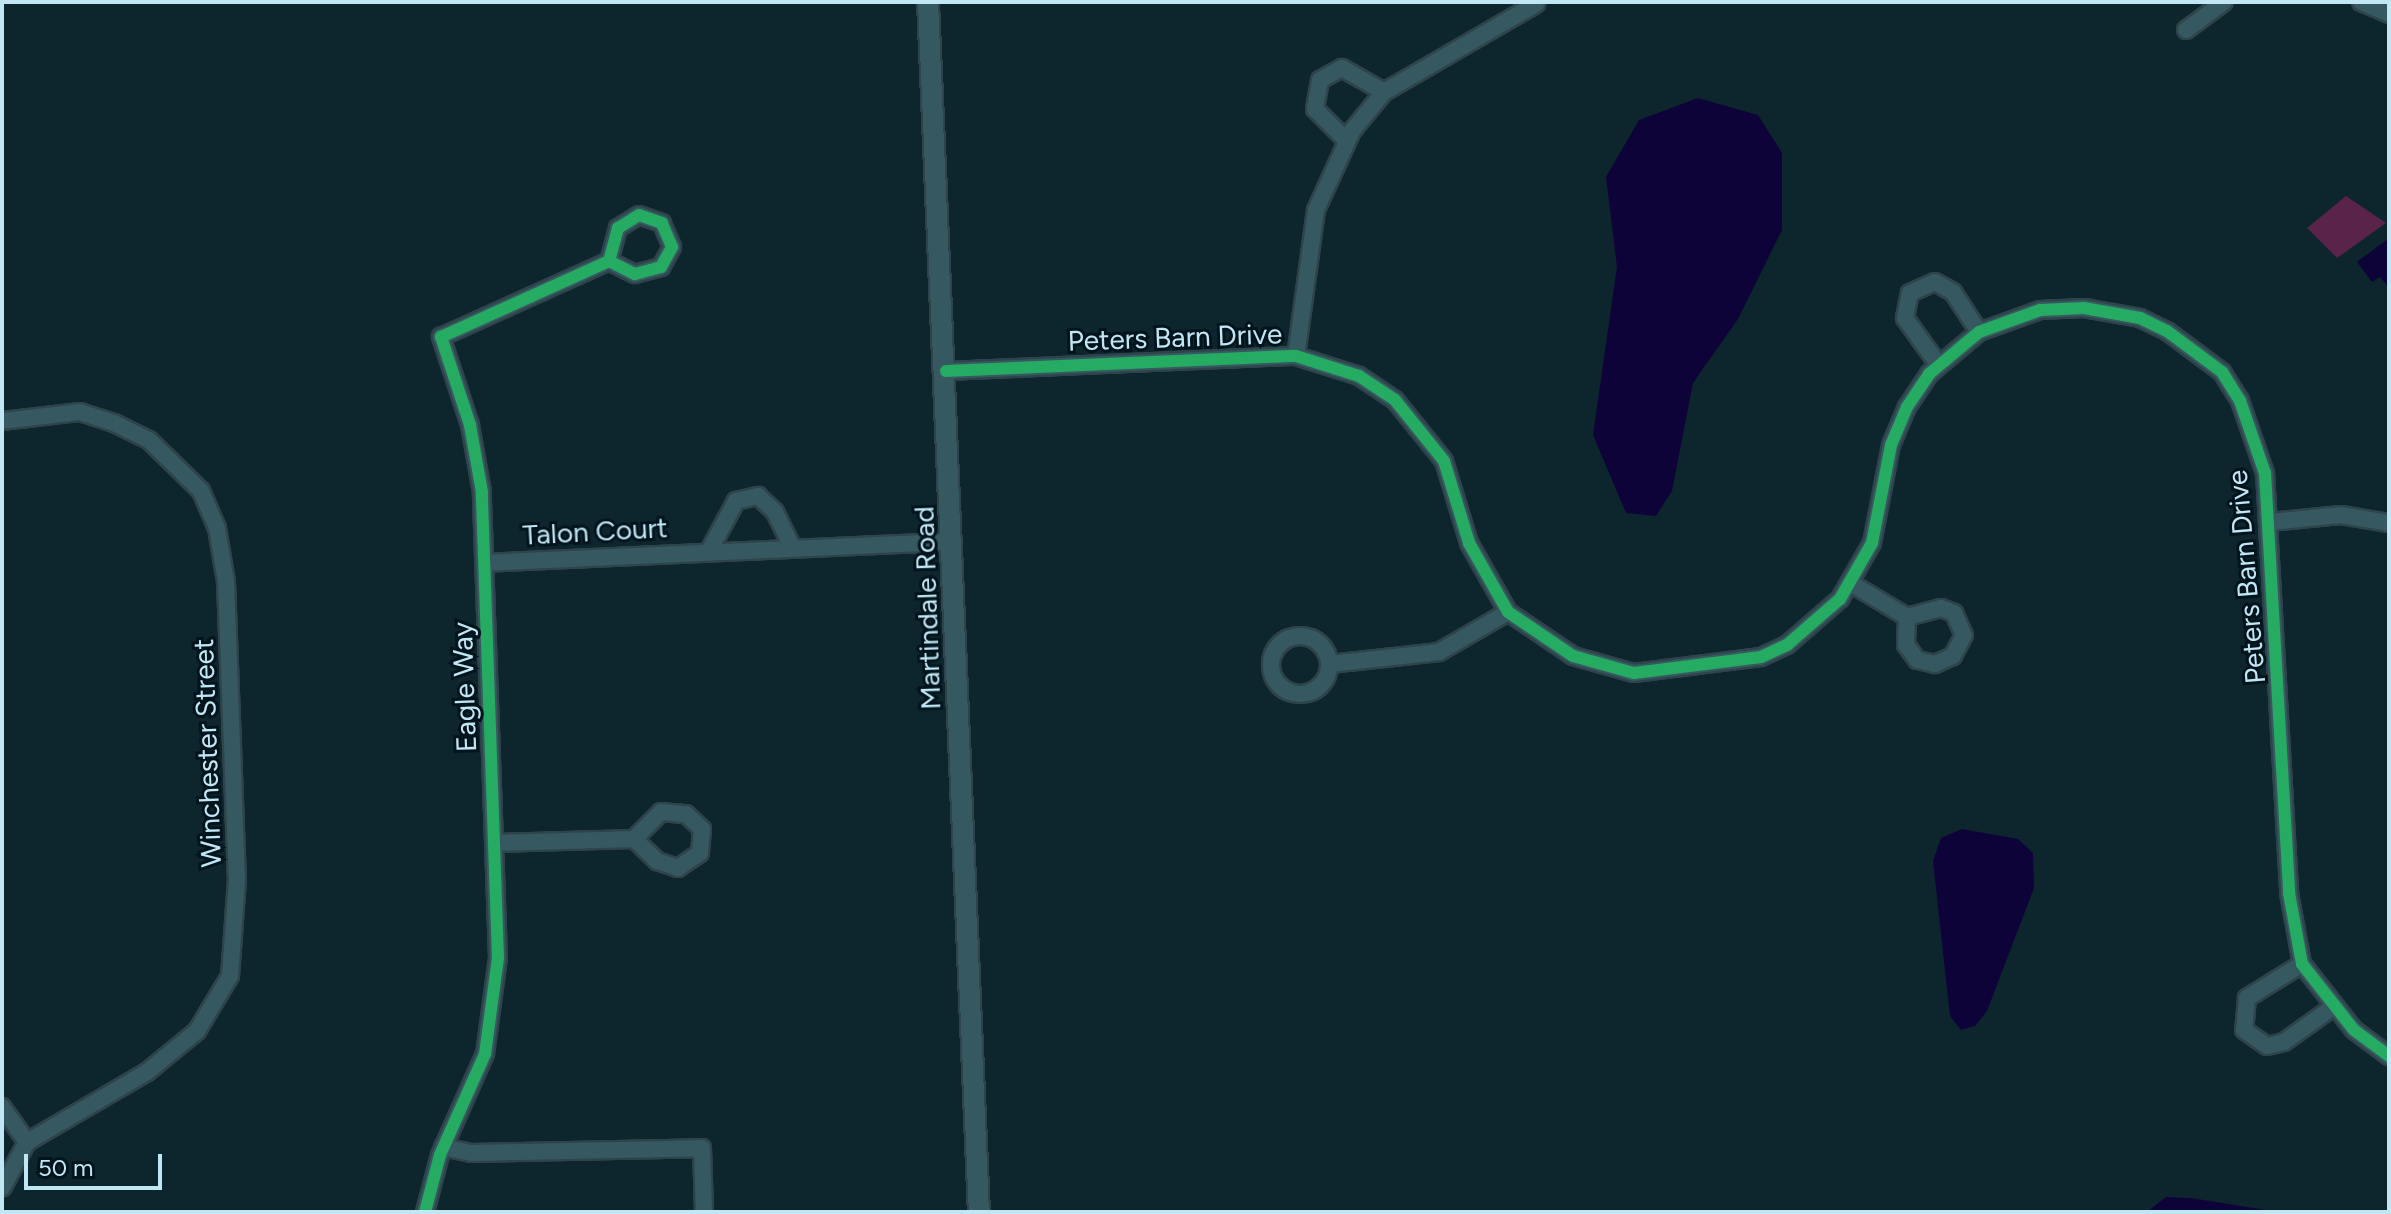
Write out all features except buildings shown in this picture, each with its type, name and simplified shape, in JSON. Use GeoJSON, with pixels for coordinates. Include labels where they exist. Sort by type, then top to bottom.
{"type":"FeatureCollection","features":[{"type":"Feature","properties":{"kind":"street","name":"Martindale Road"},"geometry":{"type":"LineString","coordinates":[[928,2],[946,371],[979,1212]]}},
{"type":"Feature","properties":{"kind":"street"},"geometry":{"type":"LineString","coordinates":[[2186,30],[2224,2]]}},
{"type":"Feature","properties":{"kind":"street"},"geometry":{"type":"LineString","coordinates":[[2361,2],[2389,14]]}},
{"type":"Feature","properties":{"kind":"street"},"geometry":{"type":"LineString","coordinates":[[1296,356],[1316,210],[1346,140],[1384,92],[1536,4]]}},
{"type":"Feature","properties":{"kind":"street"},"geometry":{"type":"LineString","coordinates":[[1346,140],[1315,109],[1320,80],[1342,68],[1384,92]]}},
{"type":"Feature","properties":{"kind":"street","name":"Eagle Way"},"geometry":{"type":"LineString","coordinates":[[425,1212],[443,1147],[472,1091],[494,1012],[495,843],[484,563],[470,425],[441,337],[609,261]]}},
{"type":"Feature","properties":{"kind":"street"},"geometry":{"type":"LineString","coordinates":[[1938,364],[1905,318],[1910,293],[1935,282],[1953,292],[1979,332]]}},
{"type":"Feature","properties":{"kind":"street","name":"Peters Barn Drive"},"geometry":{"type":"LineString","coordinates":[[946,371],[1296,356],[1359,376],[1423,428],[1444,461],[1469,543],[1508,612],[1573,656],[1601,666],[1678,671],[1761,657],[1787,645],[1852,584],[1880,514],[1891,445],[1907,407],[1938,364],[1979,332],[2040,310],[2084,308],[2140,318],[2194,347],[2222,372],[2240,401],[2265,473],[2289,893],[2302,964],[2333,1007],[2389,1056]]}},
{"type":"Feature","properties":{"kind":"street","name":"Winchester Street"},"geometry":{"type":"LineString","coordinates":[[2,421],[80,412],[149,440],[179,465],[201,491],[217,528],[230,651],[237,879],[230,976],[212,1011],[172,1055],[27,1142]]}},
{"type":"Feature","properties":{"kind":"street","name":"Talon Court"},"geometry":{"type":"LineString","coordinates":[[709,551],[736,501],[758,496],[775,512],[792,547]]}},
{"type":"Feature","properties":{"kind":"street"},"geometry":{"type":"LineString","coordinates":[[2270,522],[2341,515],[2389,523]]}},
{"type":"Feature","properties":{"kind":"street","name":"Talon Court"},"geometry":{"type":"LineString","coordinates":[[484,563],[953,542]]}},
{"type":"Feature","properties":{"kind":"street"},"geometry":{"type":"LineString","coordinates":[[1852,584],[1907,617]]}},
{"type":"Feature","properties":{"kind":"street"},"geometry":{"type":"LineString","coordinates":[[1330,664],[1439,652],[1508,612]]}},
{"type":"Feature","properties":{"kind":"street"},"geometry":{"type":"LineString","coordinates":[[495,843],[634,839]]}},
{"type":"Feature","properties":{"kind":"street"},"geometry":{"type":"LineString","coordinates":[[2302,964],[2247,998],[2244,1030],[2253,1041],[2276,1044],[2333,1007]]}},
{"type":"Feature","properties":{"kind":"street"},"geometry":{"type":"LineString","coordinates":[[2,1107],[27,1142],[2,1188]]}},
{"type":"Feature","properties":{"kind":"street"},"geometry":{"type":"LineString","coordinates":[[443,1147],[471,1153],[702,1148],[704,1212]]}},
{"type":"Feature","properties":{"kind":"shaded area"},"geometry":{"type":"Polygon","coordinates":[[[1698,98],[1758,115],[1782,153],[1782,230],[1738,319],[1693,383],[1672,491],[1656,516],[1626,513],[1593,435],[1617,267],[1606,177],[1639,120],[1698,98]]]}},
{"type":"Feature","properties":{"kind":"shaded area"},"geometry":{"type":"Polygon","coordinates":[[[2346,196],[2386,223],[2337,258],[2307,228],[2346,196]]]}},
{"type":"Feature","properties":{"kind":"shaded area"},"geometry":{"type":"Polygon","coordinates":[[[2389,238],[2389,288],[2380,277],[2372,282],[2357,262],[2389,238]]]}},
{"type":"Feature","properties":{"kind":"shaded area"},"geometry":{"type":"Polygon","coordinates":[[[1962,829],[2018,839],[2033,853],[2034,888],[1987,1011],[1975,1026],[1961,1030],[1950,1016],[1933,861],[1941,838],[1962,829]]]}},
{"type":"Feature","properties":{"kind":"shaded area"},"geometry":{"type":"Polygon","coordinates":[[[2166,1197],[2191,1198],[2278,1212],[2147,1212],[2166,1197]]]}},
{"type":"Feature","properties":{"kind":"cycle path"},"geometry":{"type":"LineString","coordinates":[[425,1212],[440,1155],[485,1054],[498,958],[482,492],[470,425],[441,337],[609,261],[635,274],[661,267],[672,247],[662,223],[639,215],[618,228],[609,261]]}},
{"type":"Feature","properties":{"kind":"cycle path"},"geometry":{"type":"LineString","coordinates":[[946,371],[1296,356],[1359,376],[1395,400],[1444,461],[1469,543],[1508,612],[1573,656],[1634,673],[1761,657],[1787,645],[1840,599],[1872,543],[1891,445],[1907,407],[1929,374],[1979,332],[2040,310],[2084,308],[2140,318],[2167,331],[2222,372],[2240,401],[2265,473],[2289,893],[2302,964],[2354,1030],[2389,1056]]}}]}
